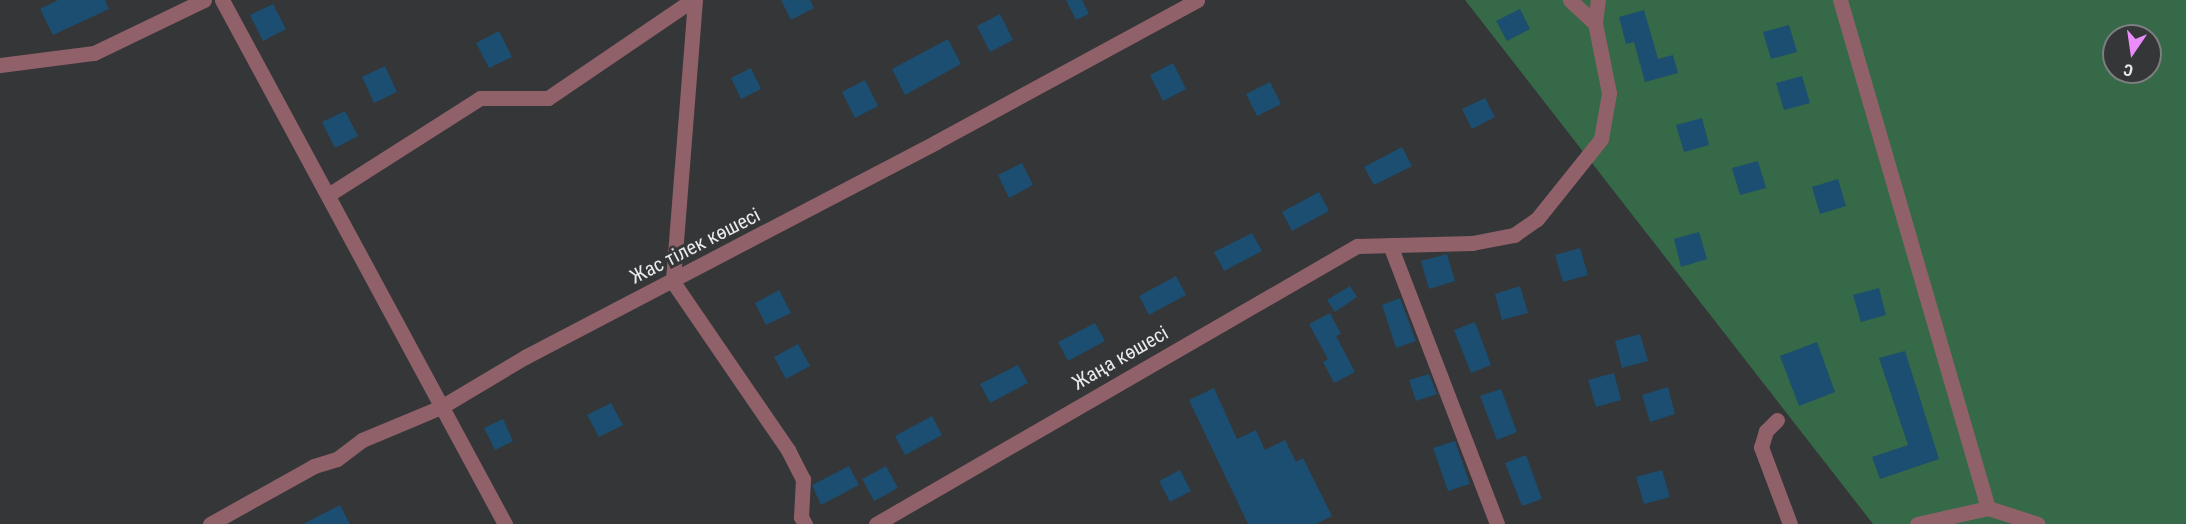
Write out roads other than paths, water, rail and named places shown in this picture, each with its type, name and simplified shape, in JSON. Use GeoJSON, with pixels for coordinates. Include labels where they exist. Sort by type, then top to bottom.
{"type":"FeatureCollection","features":[{"type":"Feature","properties":{"kind":"street"},"geometry":{"type":"LineString","coordinates":[[0,65],[94,53],[204,0]]}},
{"type":"Feature","properties":{"kind":"street"},"geometry":{"type":"LineString","coordinates":[[222,0],[505,524]]}},
{"type":"Feature","properties":{"kind":"street"},"geometry":{"type":"LineString","coordinates":[[328,195],[480,98],[548,98],[694,0]]}},
{"type":"Feature","properties":{"kind":"street"},"geometry":{"type":"LineString","coordinates":[[694,0],[673,282],[789,450],[803,479],[801,517],[805,524]]}},
{"type":"Feature","properties":{"kind":"street","name":"Жас тілек көшесі"},"geometry":{"type":"LineString","coordinates":[[210,524],[314,466],[338,459],[362,440],[441,407],[525,357],[673,282],[1197,0]]}},
{"type":"Feature","properties":{"kind":"street"},"geometry":{"type":"LineString","coordinates":[[1570,0],[1595,23]]}},
{"type":"Feature","properties":{"kind":"street","name":"Жаңа көшесі"},"geometry":{"type":"LineString","coordinates":[[876,524],[1357,246],[1472,243],[1514,235],[1537,219],[1601,139],[1609,93],[1595,23],[1598,0]]}},
{"type":"Feature","properties":{"kind":"street"},"geometry":{"type":"LineString","coordinates":[[1840,0],[1988,508]]}},
{"type":"Feature","properties":{"kind":"street"},"geometry":{"type":"LineString","coordinates":[[1390,245],[1497,524]]}},
{"type":"Feature","properties":{"kind":"street"},"geometry":{"type":"LineString","coordinates":[[1776,420],[1766,431],[1761,447],[1790,524]]}},
{"type":"Feature","properties":{"kind":"street"},"geometry":{"type":"LineString","coordinates":[[1917,524],[1988,508],[2038,524]]}}]}
